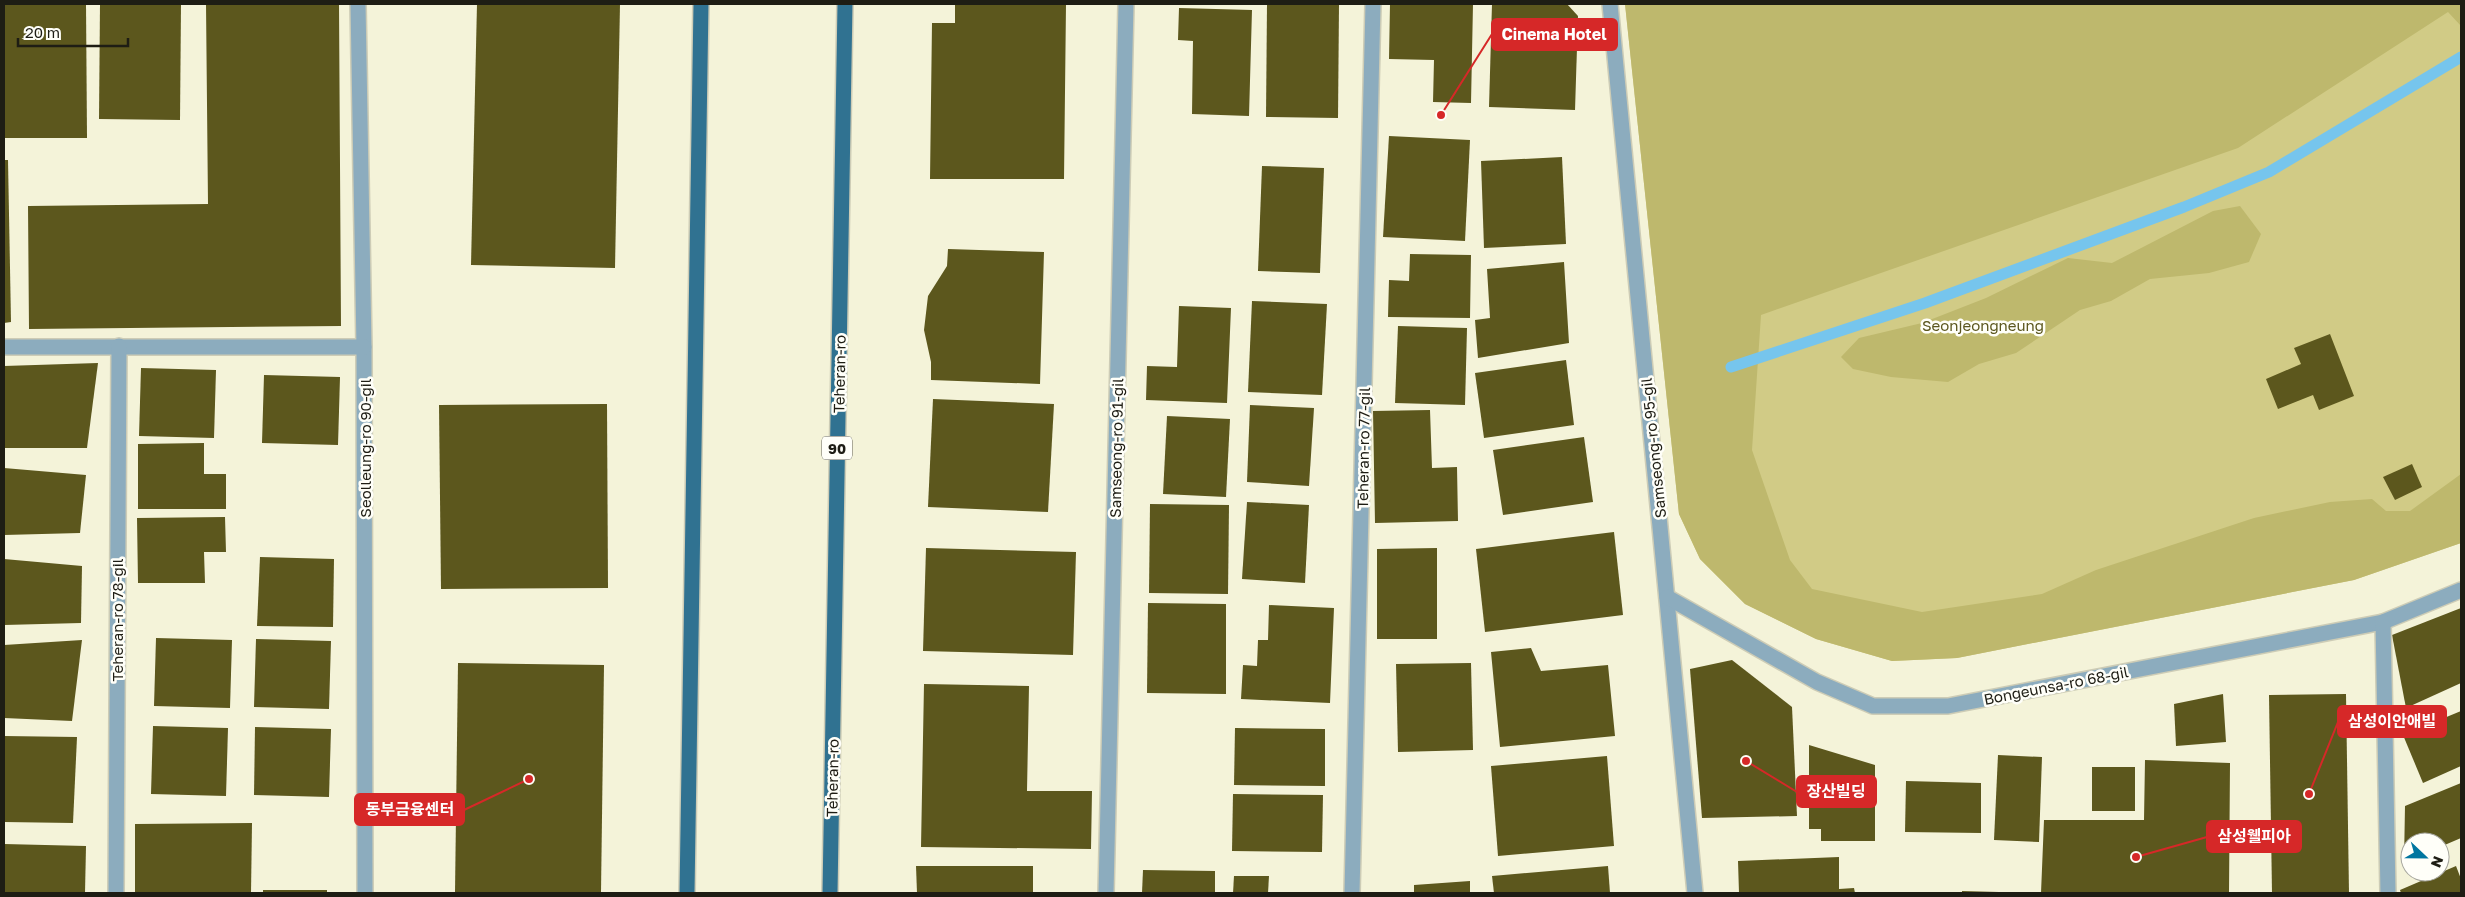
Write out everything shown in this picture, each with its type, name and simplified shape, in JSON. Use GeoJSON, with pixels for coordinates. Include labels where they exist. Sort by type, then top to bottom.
{"type":"FeatureCollection","features":[{"type":"Feature","properties":{"kind":"main road"},"geometry":{"type":"LineString","coordinates":[[688,893],[700,4]]}},
{"type":"Feature","properties":{"kind":"main road","name":"Teheran-ro"},"geometry":{"type":"LineString","coordinates":[[830,893],[845,4]]}},
{"type":"Feature","properties":{"kind":"street","name":"Seolleung-ro 90-gil"},"geometry":{"type":"LineString","coordinates":[[358,4],[364,347],[365,893]]}},
{"type":"Feature","properties":{"kind":"street","name":"Samseong-ro 91-gil"},"geometry":{"type":"LineString","coordinates":[[1106,893],[1126,4]]}},
{"type":"Feature","properties":{"kind":"street","name":"Teheran-ro 77-gil"},"geometry":{"type":"LineString","coordinates":[[1352,893],[1373,4]]}},
{"type":"Feature","properties":{"kind":"street","name":"Samseong-ro 95-gil"},"geometry":{"type":"LineString","coordinates":[[1610,4],[1695,893]]}},
{"type":"Feature","properties":{"kind":"street","name":"Teheran-ro 78-gil"},"geometry":{"type":"LineString","coordinates":[[116,893],[118,346]]}},
{"type":"Feature","properties":{"kind":"street"},"geometry":{"type":"LineString","coordinates":[[4,347],[364,347]]}},
{"type":"Feature","properties":{"kind":"street","name":"Bongeunsa-ro 68-gil"},"geometry":{"type":"LineString","coordinates":[[1668,597],[1817,682],[1873,706],[1882,707],[1948,706],[2383,622],[2461,590]]}},
{"type":"Feature","properties":{"kind":"street"},"geometry":{"type":"LineString","coordinates":[[2383,622],[2388,893]]}},
{"type":"Feature","properties":{"kind":"green space","name":"Seonjeongneung"},"geometry":{"type":"Polygon","coordinates":[[[1625,4],[2461,4],[2461,543],[2354,580],[1957,658],[1892,661],[1816,639],[1745,604],[1700,559],[1679,514],[1625,4]]]}},
{"type":"Feature","properties":{"kind":"green space"},"geometry":{"type":"Polygon","coordinates":[[[1625,4],[2461,4],[2461,26],[2448,12],[2238,148],[1761,315],[1752,450],[1790,560],[1812,589],[1922,612],[2042,594],[2096,570],[2254,518],[2330,502],[2372,499],[2386,511],[2410,511],[2461,474],[2461,543],[2354,580],[1957,658],[1892,661],[1816,639],[1745,604],[1700,559],[1679,514],[1625,4]]]}},
{"type":"Feature","properties":{"kind":"green space"},"geometry":{"type":"Polygon","coordinates":[[[2240,206],[2261,234],[2249,262],[2209,273],[2150,279],[2111,301],[2080,310],[2016,353],[1979,364],[1948,382],[1891,377],[1853,369],[1841,357],[1859,338],[1922,323],[1986,298],[2068,258],[2112,263],[2213,211],[2240,206]]]}},
{"type":"Feature","properties":{"kind":"building"},"geometry":{"type":"Polygon","coordinates":[[[4,4],[86,4],[87,138],[4,138],[4,4]]]}},
{"type":"Feature","properties":{"kind":"building"},"geometry":{"type":"Polygon","coordinates":[[[100,4],[181,4],[180,120],[99,119],[100,4]]]}},
{"type":"Feature","properties":{"kind":"building"},"geometry":{"type":"Polygon","coordinates":[[[206,4],[339,4],[341,326],[29,329],[28,206],[208,204],[206,4]]]}},
{"type":"Feature","properties":{"kind":"building"},"geometry":{"type":"Polygon","coordinates":[[[477,4],[620,4],[615,268],[471,265],[477,4]]]}},
{"type":"Feature","properties":{"kind":"building"},"geometry":{"type":"Polygon","coordinates":[[[955,4],[1066,4],[1064,179],[930,179],[932,23],[955,23],[955,4]]]}},
{"type":"Feature","properties":{"kind":"building"},"geometry":{"type":"Polygon","coordinates":[[[1267,4],[1339,4],[1338,118],[1266,117],[1267,4]]]}},
{"type":"Feature","properties":{"kind":"building"},"geometry":{"type":"Polygon","coordinates":[[[1390,4],[1473,4],[1471,103],[1433,102],[1434,60],[1389,59],[1390,4]]]}},
{"type":"Feature","properties":{"kind":"building"},"geometry":{"type":"Polygon","coordinates":[[[1492,4],[1567,4],[1578,16],[1575,110],[1489,107],[1492,4]]]}},
{"type":"Feature","properties":{"kind":"building"},"geometry":{"type":"Polygon","coordinates":[[[1179,8],[1252,10],[1249,116],[1192,114],[1193,41],[1178,40],[1179,8]]]}},
{"type":"Feature","properties":{"kind":"building"},"geometry":{"type":"Polygon","coordinates":[[[1389,136],[1470,140],[1465,241],[1383,237],[1389,136]]]}},
{"type":"Feature","properties":{"kind":"building"},"geometry":{"type":"Polygon","coordinates":[[[1562,157],[1566,244],[1484,248],[1481,161],[1562,157]]]}},
{"type":"Feature","properties":{"kind":"building"},"geometry":{"type":"Polygon","coordinates":[[[4,160],[8,160],[11,322],[4,323],[4,160]]]}},
{"type":"Feature","properties":{"kind":"building"},"geometry":{"type":"Polygon","coordinates":[[[1262,166],[1324,168],[1320,273],[1258,271],[1262,166]]]}},
{"type":"Feature","properties":{"kind":"building"},"geometry":{"type":"Polygon","coordinates":[[[948,249],[1044,252],[1040,384],[931,380],[931,362],[924,330],[928,296],[947,266],[948,249]]]}},
{"type":"Feature","properties":{"kind":"building"},"geometry":{"type":"Polygon","coordinates":[[[1410,254],[1471,255],[1470,318],[1388,317],[1389,280],[1409,281],[1410,254]]]}},
{"type":"Feature","properties":{"kind":"building"},"geometry":{"type":"Polygon","coordinates":[[[1564,262],[1569,343],[1478,358],[1475,320],[1490,318],[1487,269],[1564,262]]]}},
{"type":"Feature","properties":{"kind":"building"},"geometry":{"type":"Polygon","coordinates":[[[1252,301],[1327,304],[1322,395],[1248,392],[1252,301]]]}},
{"type":"Feature","properties":{"kind":"building"},"geometry":{"type":"Polygon","coordinates":[[[1179,306],[1231,308],[1227,403],[1146,400],[1147,366],[1177,367],[1179,306]]]}},
{"type":"Feature","properties":{"kind":"building"},"geometry":{"type":"Polygon","coordinates":[[[1398,326],[1467,328],[1465,405],[1395,403],[1398,326]]]}},
{"type":"Feature","properties":{"kind":"building"},"geometry":{"type":"Polygon","coordinates":[[[2330,334],[2354,396],[2319,410],[2313,395],[2278,409],[2266,379],[2301,364],[2294,348],[2330,334]]]}},
{"type":"Feature","properties":{"kind":"building"},"geometry":{"type":"Polygon","coordinates":[[[1566,360],[1574,425],[1484,438],[1475,373],[1566,360]]]}},
{"type":"Feature","properties":{"kind":"building"},"geometry":{"type":"Polygon","coordinates":[[[98,363],[87,448],[4,448],[4,366],[98,363]]]}},
{"type":"Feature","properties":{"kind":"building"},"geometry":{"type":"Polygon","coordinates":[[[141,368],[216,370],[214,438],[139,436],[141,368]]]}},
{"type":"Feature","properties":{"kind":"building"},"geometry":{"type":"Polygon","coordinates":[[[264,375],[340,377],[338,445],[262,443],[264,375]]]}},
{"type":"Feature","properties":{"kind":"building"},"geometry":{"type":"Polygon","coordinates":[[[933,399],[1054,404],[1048,512],[928,507],[933,399]]]}},
{"type":"Feature","properties":{"kind":"building"},"geometry":{"type":"Polygon","coordinates":[[[607,404],[608,588],[441,589],[439,405],[607,404]]]}},
{"type":"Feature","properties":{"kind":"building"},"geometry":{"type":"Polygon","coordinates":[[[1250,405],[1314,408],[1309,486],[1247,482],[1250,405]]]}},
{"type":"Feature","properties":{"kind":"building"},"geometry":{"type":"Polygon","coordinates":[[[1430,410],[1432,468],[1457,467],[1458,521],[1375,523],[1373,411],[1430,410]]]}},
{"type":"Feature","properties":{"kind":"building"},"geometry":{"type":"Polygon","coordinates":[[[1167,416],[1230,419],[1226,497],[1163,494],[1167,416]]]}},
{"type":"Feature","properties":{"kind":"building"},"geometry":{"type":"Polygon","coordinates":[[[1584,437],[1593,502],[1503,515],[1493,450],[1584,437]]]}},
{"type":"Feature","properties":{"kind":"building"},"geometry":{"type":"Polygon","coordinates":[[[204,443],[204,474],[226,474],[226,509],[138,509],[138,444],[204,443]]]}},
{"type":"Feature","properties":{"kind":"building"},"geometry":{"type":"Polygon","coordinates":[[[2412,464],[2422,487],[2395,500],[2383,477],[2412,464]]]}},
{"type":"Feature","properties":{"kind":"building"},"geometry":{"type":"Polygon","coordinates":[[[4,468],[86,475],[80,533],[4,535],[4,468]]]}},
{"type":"Feature","properties":{"kind":"building"},"geometry":{"type":"Polygon","coordinates":[[[1247,502],[1309,505],[1305,583],[1242,579],[1247,502]]]}},
{"type":"Feature","properties":{"kind":"building"},"geometry":{"type":"Polygon","coordinates":[[[1150,504],[1229,505],[1228,594],[1149,593],[1150,504]]]}},
{"type":"Feature","properties":{"kind":"building"},"geometry":{"type":"Polygon","coordinates":[[[225,517],[226,552],[204,552],[205,583],[138,583],[137,518],[225,517]]]}},
{"type":"Feature","properties":{"kind":"building"},"geometry":{"type":"Polygon","coordinates":[[[1614,532],[1623,615],[1485,632],[1476,549],[1614,532]]]}},
{"type":"Feature","properties":{"kind":"building"},"geometry":{"type":"Polygon","coordinates":[[[926,548],[1076,552],[1073,655],[923,651],[926,548]]]}},
{"type":"Feature","properties":{"kind":"building"},"geometry":{"type":"Polygon","coordinates":[[[1437,548],[1437,639],[1377,639],[1377,549],[1437,548]]]}},
{"type":"Feature","properties":{"kind":"building"},"geometry":{"type":"Polygon","coordinates":[[[260,557],[334,559],[333,627],[257,626],[260,557]]]}},
{"type":"Feature","properties":{"kind":"building"},"geometry":{"type":"Polygon","coordinates":[[[4,559],[82,566],[81,623],[4,625],[4,559]]]}},
{"type":"Feature","properties":{"kind":"building"},"geometry":{"type":"Polygon","coordinates":[[[1148,603],[1226,604],[1226,694],[1147,693],[1148,603]]]}},
{"type":"Feature","properties":{"kind":"building"},"geometry":{"type":"Polygon","coordinates":[[[1269,605],[1334,608],[1330,703],[1241,699],[1243,665],[1257,666],[1258,640],[1268,640],[1269,605]]]}},
{"type":"Feature","properties":{"kind":"building"},"geometry":{"type":"Polygon","coordinates":[[[2461,608],[2461,683],[2406,708],[2392,635],[2461,608]]]}},
{"type":"Feature","properties":{"kind":"building"},"geometry":{"type":"Polygon","coordinates":[[[156,638],[232,640],[230,708],[154,706],[156,638]]]}},
{"type":"Feature","properties":{"kind":"building"},"geometry":{"type":"Polygon","coordinates":[[[256,639],[331,641],[329,709],[254,707],[256,639]]]}},
{"type":"Feature","properties":{"kind":"building"},"geometry":{"type":"Polygon","coordinates":[[[82,640],[72,721],[4,718],[4,645],[82,640]]]}},
{"type":"Feature","properties":{"kind":"building"},"geometry":{"type":"Polygon","coordinates":[[[1531,648],[1541,671],[1608,665],[1615,736],[1500,747],[1491,652],[1531,648]]]}},
{"type":"Feature","properties":{"kind":"building"},"geometry":{"type":"Polygon","coordinates":[[[1732,660],[1792,707],[1797,816],[1702,818],[1690,669],[1732,660]]]}},
{"type":"Feature","properties":{"kind":"building"},"geometry":{"type":"Polygon","coordinates":[[[458,663],[604,665],[601,893],[455,893],[458,663]]]}},
{"type":"Feature","properties":{"kind":"building"},"geometry":{"type":"Polygon","coordinates":[[[1471,663],[1473,750],[1398,752],[1396,664],[1471,663]]]}},
{"type":"Feature","properties":{"kind":"building"},"geometry":{"type":"Polygon","coordinates":[[[924,684],[1029,686],[1027,791],[1092,791],[1091,849],[921,847],[924,684]]]}},
{"type":"Feature","properties":{"kind":"building"},"geometry":{"type":"Polygon","coordinates":[[[2223,694],[2226,742],[2176,746],[2174,704],[2223,694]]]}},
{"type":"Feature","properties":{"kind":"building"},"geometry":{"type":"Polygon","coordinates":[[[2346,694],[2349,893],[2272,893],[2269,695],[2346,694]]]}},
{"type":"Feature","properties":{"kind":"building"},"geometry":{"type":"Polygon","coordinates":[[[2461,711],[2461,766],[2423,783],[2403,735],[2461,711]]]}},
{"type":"Feature","properties":{"kind":"building"},"geometry":{"type":"Polygon","coordinates":[[[153,726],[228,728],[226,796],[151,794],[153,726]]]}},
{"type":"Feature","properties":{"kind":"building"},"geometry":{"type":"Polygon","coordinates":[[[255,727],[331,729],[329,797],[254,795],[255,727]]]}},
{"type":"Feature","properties":{"kind":"building"},"geometry":{"type":"Polygon","coordinates":[[[1235,728],[1325,729],[1325,786],[1234,785],[1235,728]]]}},
{"type":"Feature","properties":{"kind":"building"},"geometry":{"type":"Polygon","coordinates":[[[4,736],[77,737],[73,823],[4,822],[4,736]]]}},
{"type":"Feature","properties":{"kind":"building"},"geometry":{"type":"Polygon","coordinates":[[[1809,745],[1875,765],[1875,841],[1821,841],[1821,829],[1809,829],[1809,745]]]}},
{"type":"Feature","properties":{"kind":"building"},"geometry":{"type":"Polygon","coordinates":[[[1998,755],[2042,757],[2039,842],[1994,840],[1998,755]]]}},
{"type":"Feature","properties":{"kind":"building"},"geometry":{"type":"Polygon","coordinates":[[[1607,756],[1614,846],[1498,856],[1491,766],[1607,756]]]}},
{"type":"Feature","properties":{"kind":"building"},"geometry":{"type":"Polygon","coordinates":[[[2145,760],[2230,763],[2229,893],[2041,893],[2044,820],[2144,820],[2145,760]]]}},
{"type":"Feature","properties":{"kind":"building"},"geometry":{"type":"Polygon","coordinates":[[[2092,767],[2135,767],[2135,811],[2092,811],[2092,767]]]}},
{"type":"Feature","properties":{"kind":"building"},"geometry":{"type":"Polygon","coordinates":[[[1906,781],[1981,783],[1981,833],[1905,832],[1906,781]]]}},
{"type":"Feature","properties":{"kind":"building"},"geometry":{"type":"Polygon","coordinates":[[[2461,783],[2461,838],[2450,843],[2450,832],[2405,832],[2405,806],[2461,783]]]}},
{"type":"Feature","properties":{"kind":"building"},"geometry":{"type":"Polygon","coordinates":[[[1233,794],[1323,795],[1322,852],[1232,851],[1233,794]]]}},
{"type":"Feature","properties":{"kind":"building"},"geometry":{"type":"Polygon","coordinates":[[[252,823],[251,893],[135,893],[135,824],[252,823]]]}},
{"type":"Feature","properties":{"kind":"building"},"geometry":{"type":"Polygon","coordinates":[[[4,844],[86,846],[85,893],[4,893],[4,844]]]}},
{"type":"Feature","properties":{"kind":"building"},"geometry":{"type":"Polygon","coordinates":[[[1839,857],[1839,889],[1854,888],[1855,893],[1739,893],[1738,861],[1839,857]]]}},
{"type":"Feature","properties":{"kind":"building"},"geometry":{"type":"Polygon","coordinates":[[[916,866],[1033,866],[1033,893],[917,893],[916,866]]]}},
{"type":"Feature","properties":{"kind":"building"},"geometry":{"type":"Polygon","coordinates":[[[1608,866],[1610,893],[1494,893],[1492,876],[1608,866]]]}},
{"type":"Feature","properties":{"kind":"building"},"geometry":{"type":"Polygon","coordinates":[[[2456,866],[2461,879],[2461,893],[2401,893],[2400,890],[2419,882],[2450,882],[2450,869],[2456,866]]]}},
{"type":"Feature","properties":{"kind":"building"},"geometry":{"type":"Polygon","coordinates":[[[1143,870],[1215,871],[1215,893],[1142,893],[1143,870]]]}},
{"type":"Feature","properties":{"kind":"building"},"geometry":{"type":"Polygon","coordinates":[[[1234,876],[1269,876],[1268,893],[1233,893],[1234,876]]]}},
{"type":"Feature","properties":{"kind":"building"},"geometry":{"type":"Polygon","coordinates":[[[1470,881],[1470,893],[1414,893],[1414,885],[1470,881]]]}},
{"type":"Feature","properties":{"kind":"building"},"geometry":{"type":"Polygon","coordinates":[[[263,890],[327,890],[327,893],[263,893],[263,890]]]}},
{"type":"Feature","properties":{"kind":"building"},"geometry":{"type":"Polygon","coordinates":[[[1962,891],[1999,892],[1999,893],[1962,893],[1962,891]]]}},
{"type":"Feature","properties":{"kind":"waterway"},"geometry":{"type":"LineString","coordinates":[[1731,367],[1925,303],[2184,207],[2269,172],[2461,57]]}},
{"type":"Feature","properties":{"kind":"place","name":"Cinema Hotel"},"geometry":{"type":"Point","coordinates":[1441,115]}},
{"type":"Feature","properties":{"kind":"place","name":"장산빌딩"},"geometry":{"type":"Point","coordinates":[1746,761]}},
{"type":"Feature","properties":{"kind":"place","name":"동부금융센터"},"geometry":{"type":"Point","coordinates":[529,779]}},
{"type":"Feature","properties":{"kind":"place","name":"삼성이안애빌"},"geometry":{"type":"Point","coordinates":[2309,794]}},
{"type":"Feature","properties":{"kind":"place","name":"삼성웰피아"},"geometry":{"type":"Point","coordinates":[2136,857]}}]}
